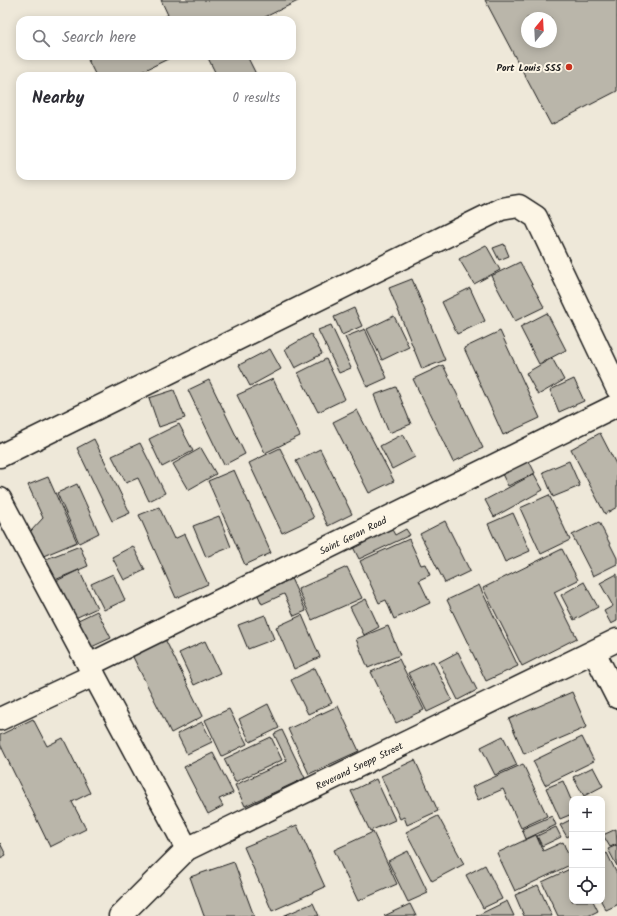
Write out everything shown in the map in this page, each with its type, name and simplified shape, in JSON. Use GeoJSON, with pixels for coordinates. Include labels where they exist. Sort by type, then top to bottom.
{"type":"FeatureCollection","features":[{"type":"Feature","properties":{"kind":"street"},"geometry":{"type":"LineString","coordinates":[[0,456],[501,209],[519,206],[536,217],[617,388]]}},
{"type":"Feature","properties":{"kind":"street","name":"Saint Geran Road"},"geometry":{"type":"LineString","coordinates":[[0,719],[91,670],[617,405]]}},
{"type":"Feature","properties":{"kind":"street"},"geometry":{"type":"LineString","coordinates":[[0,499],[187,849]]}},
{"type":"Feature","properties":{"kind":"street","name":"Reverand Snepp Street"},"geometry":{"type":"LineString","coordinates":[[120,916],[187,849],[617,640]]}},
{"type":"Feature","properties":{"kind":"street"},"geometry":{"type":"LineString","coordinates":[[594,652],[617,697]]}},
{"type":"Feature","properties":{"kind":"building"},"geometry":{"type":"Polygon","coordinates":[[[161,0],[300,0],[267,16],[166,16],[168,15],[161,0]]]}},
{"type":"Feature","properties":{"kind":"building","name":"Port Louis SSS"},"geometry":{"type":"Polygon","coordinates":[[[485,0],[617,0],[617,91],[551,125],[485,0]]]}},
{"type":"Feature","properties":{"kind":"building"},"geometry":{"type":"Polygon","coordinates":[[[88,60],[166,60],[141,72],[94,72],[88,60]]]}},
{"type":"Feature","properties":{"kind":"building"},"geometry":{"type":"Polygon","coordinates":[[[209,60],[249,60],[255,72],[215,72],[209,60]]]}},
{"type":"Feature","properties":{"kind":"building"},"geometry":{"type":"Polygon","coordinates":[[[504,244],[509,256],[499,260],[493,248],[504,244]]]}},
{"type":"Feature","properties":{"kind":"building"},"geometry":{"type":"Polygon","coordinates":[[[486,245],[500,270],[474,284],[459,259],[486,245]]]}},
{"type":"Feature","properties":{"kind":"building"},"geometry":{"type":"Polygon","coordinates":[[[520,262],[544,307],[515,321],[491,276],[520,262]]]}},
{"type":"Feature","properties":{"kind":"building"},"geometry":{"type":"Polygon","coordinates":[[[412,279],[445,360],[422,369],[389,288],[412,279]]]}},
{"type":"Feature","properties":{"kind":"building"},"geometry":{"type":"Polygon","coordinates":[[[470,288],[485,321],[457,334],[442,302],[470,288]]]}},
{"type":"Feature","properties":{"kind":"building"},"geometry":{"type":"Polygon","coordinates":[[[354,308],[362,326],[342,335],[334,317],[354,308]]]}},
{"type":"Feature","properties":{"kind":"building"},"geometry":{"type":"Polygon","coordinates":[[[547,313],[566,350],[539,364],[520,327],[547,313]]]}},
{"type":"Feature","properties":{"kind":"building"},"geometry":{"type":"Polygon","coordinates":[[[394,316],[409,347],[382,360],[367,329],[394,316]]]}},
{"type":"Feature","properties":{"kind":"building"},"geometry":{"type":"Polygon","coordinates":[[[331,325],[351,368],[339,373],[318,330],[331,325]]]}},
{"type":"Feature","properties":{"kind":"building"},"geometry":{"type":"Polygon","coordinates":[[[365,329],[387,378],[367,387],[345,337],[365,329]]]}},
{"type":"Feature","properties":{"kind":"building"},"geometry":{"type":"Polygon","coordinates":[[[500,331],[540,418],[503,435],[464,348],[500,331]]]}},
{"type":"Feature","properties":{"kind":"building"},"geometry":{"type":"Polygon","coordinates":[[[311,334],[322,354],[295,368],[285,349],[311,334]]]}},
{"type":"Feature","properties":{"kind":"building"},"geometry":{"type":"Polygon","coordinates":[[[270,349],[281,369],[250,386],[239,365],[270,349]]]}},
{"type":"Feature","properties":{"kind":"building"},"geometry":{"type":"Polygon","coordinates":[[[552,358],[564,380],[538,395],[526,373],[552,358]]]}},
{"type":"Feature","properties":{"kind":"building"},"geometry":{"type":"Polygon","coordinates":[[[326,359],[345,399],[318,412],[298,373],[326,359]]]}},
{"type":"Feature","properties":{"kind":"building"},"geometry":{"type":"Polygon","coordinates":[[[443,365],[483,448],[453,462],[413,379],[443,365]]]}},
{"type":"Feature","properties":{"kind":"building"},"geometry":{"type":"Polygon","coordinates":[[[273,379],[300,436],[265,453],[237,395],[273,379]]]}},
{"type":"Feature","properties":{"kind":"building"},"geometry":{"type":"Polygon","coordinates":[[[574,379],[584,401],[559,412],[550,390],[574,379]]]}},
{"type":"Feature","properties":{"kind":"building"},"geometry":{"type":"Polygon","coordinates":[[[209,380],[245,454],[224,465],[188,390],[209,380]]]}},
{"type":"Feature","properties":{"kind":"building"},"geometry":{"type":"Polygon","coordinates":[[[396,387],[411,424],[389,433],[374,395],[396,387]]]}},
{"type":"Feature","properties":{"kind":"building"},"geometry":{"type":"Polygon","coordinates":[[[174,390],[185,418],[159,427],[149,398],[174,390]]]}},
{"type":"Feature","properties":{"kind":"building"},"geometry":{"type":"Polygon","coordinates":[[[357,410],[394,481],[369,493],[333,422],[357,410]]]}},
{"type":"Feature","properties":{"kind":"building"},"geometry":{"type":"Polygon","coordinates":[[[179,424],[193,451],[162,467],[149,439],[179,424]]]}},
{"type":"Feature","properties":{"kind":"building"},"geometry":{"type":"Polygon","coordinates":[[[600,433],[617,466],[617,507],[605,514],[571,449],[600,433]]]}},
{"type":"Feature","properties":{"kind":"building"},"geometry":{"type":"Polygon","coordinates":[[[403,434],[415,457],[392,469],[380,446],[403,434]]]}},
{"type":"Feature","properties":{"kind":"building"},"geometry":{"type":"Polygon","coordinates":[[[94,439],[130,513],[112,521],[77,448],[94,439]]]}},
{"type":"Feature","properties":{"kind":"building"},"geometry":{"type":"Polygon","coordinates":[[[140,443],[165,493],[149,501],[138,478],[126,483],[112,456],[140,443]]]}},
{"type":"Feature","properties":{"kind":"building"},"geometry":{"type":"Polygon","coordinates":[[[201,448],[216,474],[188,490],[173,464],[201,448]]]}},
{"type":"Feature","properties":{"kind":"building"},"geometry":{"type":"Polygon","coordinates":[[[280,448],[314,518],[282,533],[249,463],[280,448]]]}},
{"type":"Feature","properties":{"kind":"building"},"geometry":{"type":"Polygon","coordinates":[[[320,449],[352,514],[328,526],[296,461],[320,449]]]}},
{"type":"Feature","properties":{"kind":"building"},"geometry":{"type":"Polygon","coordinates":[[[527,457],[535,473],[508,486],[500,470],[527,457]]]}},
{"type":"Feature","properties":{"kind":"building"},"geometry":{"type":"Polygon","coordinates":[[[569,461],[580,486],[553,497],[543,472],[569,461]]]}},
{"type":"Feature","properties":{"kind":"building"},"geometry":{"type":"Polygon","coordinates":[[[234,470],[271,553],[245,565],[208,481],[234,470]]]}},
{"type":"Feature","properties":{"kind":"building"},"geometry":{"type":"Polygon","coordinates":[[[534,474],[543,490],[494,517],[485,500],[534,474]]]}},
{"type":"Feature","properties":{"kind":"building"},"geometry":{"type":"Polygon","coordinates":[[[48,477],[77,542],[41,557],[30,532],[43,518],[28,485],[48,477]]]}},
{"type":"Feature","properties":{"kind":"building"},"geometry":{"type":"Polygon","coordinates":[[[77,484],[99,533],[79,543],[57,493],[77,484]]]}},
{"type":"Feature","properties":{"kind":"building"},"geometry":{"type":"Polygon","coordinates":[[[549,495],[570,540],[541,554],[520,508],[549,495]]]}},
{"type":"Feature","properties":{"kind":"building"},"geometry":{"type":"Polygon","coordinates":[[[159,507],[174,539],[185,534],[208,584],[176,598],[139,515],[159,507]]]}},
{"type":"Feature","properties":{"kind":"building"},"geometry":{"type":"Polygon","coordinates":[[[513,513],[530,551],[505,562],[488,524],[513,513]]]}},
{"type":"Feature","properties":{"kind":"building"},"geometry":{"type":"Polygon","coordinates":[[[219,516],[231,547],[206,557],[193,526],[219,516]]]}},
{"type":"Feature","properties":{"kind":"building"},"geometry":{"type":"Polygon","coordinates":[[[445,521],[470,571],[445,583],[420,534],[445,521]]]}},
{"type":"Feature","properties":{"kind":"building"},"geometry":{"type":"Polygon","coordinates":[[[599,522],[617,558],[617,564],[593,576],[572,535],[599,522]]]}},
{"type":"Feature","properties":{"kind":"building"},"geometry":{"type":"Polygon","coordinates":[[[389,524],[395,535],[406,529],[410,535],[359,559],[350,541],[389,524]]]}},
{"type":"Feature","properties":{"kind":"building"},"geometry":{"type":"Polygon","coordinates":[[[409,539],[421,565],[425,564],[430,575],[419,580],[430,603],[394,619],[386,600],[379,603],[360,561],[409,539]]]}},
{"type":"Feature","properties":{"kind":"building"},"geometry":{"type":"Polygon","coordinates":[[[80,546],[88,566],[55,580],[46,559],[80,546]]]}},
{"type":"Feature","properties":{"kind":"building"},"geometry":{"type":"Polygon","coordinates":[[[133,546],[145,570],[124,580],[112,557],[133,546]]]}},
{"type":"Feature","properties":{"kind":"building"},"geometry":{"type":"Polygon","coordinates":[[[562,549],[578,580],[554,592],[577,638],[522,666],[483,588],[562,549]]]}},
{"type":"Feature","properties":{"kind":"building"},"geometry":{"type":"Polygon","coordinates":[[[347,567],[362,598],[312,620],[298,589],[347,567]]]}},
{"type":"Feature","properties":{"kind":"building"},"geometry":{"type":"Polygon","coordinates":[[[79,570],[97,608],[71,620],[54,582],[79,570]]]}},
{"type":"Feature","properties":{"kind":"building"},"geometry":{"type":"Polygon","coordinates":[[[113,574],[125,600],[104,610],[91,584],[113,574]]]}},
{"type":"Feature","properties":{"kind":"building"},"geometry":{"type":"Polygon","coordinates":[[[289,574],[306,611],[294,616],[284,594],[262,604],[255,589],[289,574]]]}},
{"type":"Feature","properties":{"kind":"building"},"geometry":{"type":"Polygon","coordinates":[[[617,574],[617,621],[611,624],[604,611],[613,606],[600,583],[617,574]]]}},
{"type":"Feature","properties":{"kind":"building"},"geometry":{"type":"Polygon","coordinates":[[[584,582],[598,607],[574,620],[561,595],[584,582]]]}},
{"type":"Feature","properties":{"kind":"building"},"geometry":{"type":"Polygon","coordinates":[[[479,585],[518,666],[486,681],[447,600],[479,585]]]}},
{"type":"Feature","properties":{"kind":"building"},"geometry":{"type":"Polygon","coordinates":[[[366,599],[379,627],[364,635],[350,607],[366,599]]]}},
{"type":"Feature","properties":{"kind":"building"},"geometry":{"type":"Polygon","coordinates":[[[97,611],[111,638],[85,650],[72,623],[97,611]]]}},
{"type":"Feature","properties":{"kind":"building"},"geometry":{"type":"Polygon","coordinates":[[[265,615],[274,639],[248,649],[238,625],[265,615]]]}},
{"type":"Feature","properties":{"kind":"building"},"geometry":{"type":"Polygon","coordinates":[[[302,615],[320,657],[294,669],[276,627],[302,615]]]}},
{"type":"Feature","properties":{"kind":"building"},"geometry":{"type":"Polygon","coordinates":[[[388,626],[400,655],[368,668],[356,639],[388,626]]]}},
{"type":"Feature","properties":{"kind":"building"},"geometry":{"type":"Polygon","coordinates":[[[163,635],[203,716],[171,733],[130,651],[163,635]]]}},
{"type":"Feature","properties":{"kind":"building"},"geometry":{"type":"Polygon","coordinates":[[[205,641],[220,673],[194,685],[179,653],[205,641]]]}},
{"type":"Feature","properties":{"kind":"building"},"geometry":{"type":"Polygon","coordinates":[[[458,652],[477,690],[458,700],[439,662],[458,652]]]}},
{"type":"Feature","properties":{"kind":"building"},"geometry":{"type":"Polygon","coordinates":[[[399,659],[424,710],[396,723],[371,672],[399,659]]]}},
{"type":"Feature","properties":{"kind":"building"},"geometry":{"type":"Polygon","coordinates":[[[433,661],[452,700],[427,712],[408,673],[433,661]]]}},
{"type":"Feature","properties":{"kind":"building"},"geometry":{"type":"Polygon","coordinates":[[[315,668],[332,703],[308,714],[291,680],[315,668]]]}},
{"type":"Feature","properties":{"kind":"building"},"geometry":{"type":"Polygon","coordinates":[[[572,692],[587,727],[524,754],[509,719],[572,692]]]}},
{"type":"Feature","properties":{"kind":"building"},"geometry":{"type":"Polygon","coordinates":[[[268,704],[279,728],[250,742],[239,719],[268,704]]]}},
{"type":"Feature","properties":{"kind":"building"},"geometry":{"type":"Polygon","coordinates":[[[338,706],[359,751],[309,774],[288,729],[338,706]]]}},
{"type":"Feature","properties":{"kind":"building"},"geometry":{"type":"Polygon","coordinates":[[[229,709],[247,744],[222,756],[205,720],[229,709]]]}},
{"type":"Feature","properties":{"kind":"building"},"geometry":{"type":"Polygon","coordinates":[[[33,719],[47,746],[63,738],[90,793],[72,802],[86,829],[50,847],[0,744],[0,735],[33,719]]]}},
{"type":"Feature","properties":{"kind":"building"},"geometry":{"type":"Polygon","coordinates":[[[202,722],[212,742],[187,754],[177,734],[202,722]]]}},
{"type":"Feature","properties":{"kind":"building"},"geometry":{"type":"Polygon","coordinates":[[[282,730],[305,778],[245,806],[235,785],[287,761],[274,734],[282,730]]]}},
{"type":"Feature","properties":{"kind":"building"},"geometry":{"type":"Polygon","coordinates":[[[503,736],[517,765],[495,775],[481,747],[503,736]]]}},
{"type":"Feature","properties":{"kind":"building"},"geometry":{"type":"Polygon","coordinates":[[[271,737],[282,760],[235,782],[224,759],[271,737]]]}},
{"type":"Feature","properties":{"kind":"building"},"geometry":{"type":"Polygon","coordinates":[[[582,737],[594,761],[545,785],[533,761],[582,737]]]}},
{"type":"Feature","properties":{"kind":"building"},"geometry":{"type":"Polygon","coordinates":[[[213,753],[233,793],[219,799],[223,806],[208,814],[184,767],[213,753]]]}},
{"type":"Feature","properties":{"kind":"building"},"geometry":{"type":"Polygon","coordinates":[[[415,760],[438,811],[407,825],[404,817],[400,819],[381,776],[415,760]]]}},
{"type":"Feature","properties":{"kind":"building"},"geometry":{"type":"Polygon","coordinates":[[[523,764],[547,816],[521,828],[503,789],[478,800],[472,787],[523,764]]]}},
{"type":"Feature","properties":{"kind":"building"},"geometry":{"type":"Polygon","coordinates":[[[593,767],[603,786],[584,796],[573,777],[593,767]]]}},
{"type":"Feature","properties":{"kind":"building"},"geometry":{"type":"Polygon","coordinates":[[[376,779],[395,820],[370,831],[351,791],[376,779]]]}},
{"type":"Feature","properties":{"kind":"building"},"geometry":{"type":"Polygon","coordinates":[[[563,781],[569,796],[569,815],[560,819],[546,788],[563,781]]]}},
{"type":"Feature","properties":{"kind":"building"},"geometry":{"type":"Polygon","coordinates":[[[438,816],[464,864],[432,881],[406,832],[438,816]]]}},
{"type":"Feature","properties":{"kind":"building"},"geometry":{"type":"Polygon","coordinates":[[[552,816],[556,825],[526,839],[522,829],[552,816]]]}},
{"type":"Feature","properties":{"kind":"building"},"geometry":{"type":"Polygon","coordinates":[[[569,820],[569,836],[567,837],[560,825],[569,820]]]}},
{"type":"Feature","properties":{"kind":"building"},"geometry":{"type":"Polygon","coordinates":[[[297,825],[325,887],[272,911],[244,847],[297,825]]]}},
{"type":"Feature","properties":{"kind":"building"},"geometry":{"type":"Polygon","coordinates":[[[556,827],[561,837],[542,846],[537,836],[556,827]]]}},
{"type":"Feature","properties":{"kind":"building"},"geometry":{"type":"Polygon","coordinates":[[[616,829],[617,844],[610,847],[605,838],[605,834],[616,829]]]}},
{"type":"Feature","properties":{"kind":"building"},"geometry":{"type":"Polygon","coordinates":[[[373,832],[397,884],[358,901],[334,850],[373,832]]]}},
{"type":"Feature","properties":{"kind":"building"},"geometry":{"type":"Polygon","coordinates":[[[536,835],[543,851],[563,842],[569,857],[569,865],[515,891],[497,853],[536,835]]]}},
{"type":"Feature","properties":{"kind":"building"},"geometry":{"type":"Polygon","coordinates":[[[0,843],[6,855],[0,858],[0,843]]]}},
{"type":"Feature","properties":{"kind":"building"},"geometry":{"type":"Polygon","coordinates":[[[617,845],[617,866],[608,849],[617,845]]]}},
{"type":"Feature","properties":{"kind":"building"},"geometry":{"type":"Polygon","coordinates":[[[408,851],[428,893],[408,902],[388,861],[408,851]]]}},
{"type":"Feature","properties":{"kind":"building"},"geometry":{"type":"Polygon","coordinates":[[[607,853],[617,874],[617,905],[606,910],[603,904],[605,904],[605,854],[607,853]]]}},
{"type":"Feature","properties":{"kind":"building"},"geometry":{"type":"Polygon","coordinates":[[[234,862],[254,916],[204,916],[190,877],[234,862]]]}},
{"type":"Feature","properties":{"kind":"building"},"geometry":{"type":"Polygon","coordinates":[[[485,865],[502,899],[483,908],[466,875],[485,865]]]}},
{"type":"Feature","properties":{"kind":"building"},"geometry":{"type":"Polygon","coordinates":[[[569,869],[569,904],[594,904],[598,911],[588,916],[558,916],[542,882],[569,869]]]}},
{"type":"Feature","properties":{"kind":"building"},"geometry":{"type":"Polygon","coordinates":[[[538,885],[552,916],[524,916],[515,895],[538,885]]]}},
{"type":"Feature","properties":{"kind":"building"},"geometry":{"type":"Polygon","coordinates":[[[507,901],[514,916],[476,916],[507,901]]]}},
{"type":"Feature","properties":{"kind":"building"},"geometry":{"type":"Polygon","coordinates":[[[313,903],[319,916],[283,916],[313,903]]]}},
{"type":"Feature","properties":{"kind":"building"},"geometry":{"type":"Polygon","coordinates":[[[410,904],[416,916],[384,916],[410,904]]]}},
{"type":"Feature","properties":{"kind":"place","name":"Port Louis SSS"},"geometry":{"type":"Point","coordinates":[569,67]}}]}
